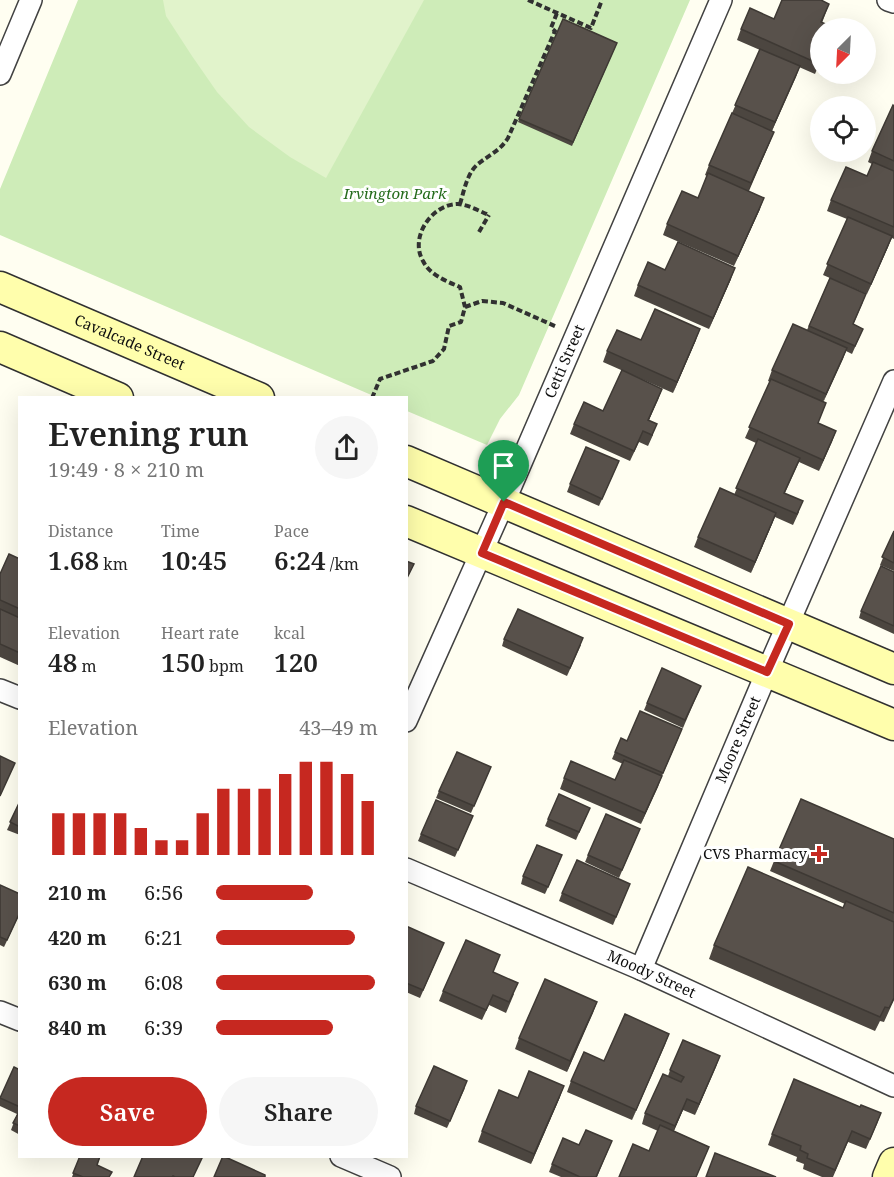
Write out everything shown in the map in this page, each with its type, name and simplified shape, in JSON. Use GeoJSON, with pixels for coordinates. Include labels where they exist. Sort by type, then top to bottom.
{"type":"FeatureCollection","features":[{"type":"Feature","properties":{"kind":"main road","name":"Cavalcade Street"},"geometry":{"type":"LineString","coordinates":[[0,287],[212,388],[250,396]]}},
{"type":"Feature","properties":{"kind":"main road"},"geometry":{"type":"LineString","coordinates":[[0,347],[113,396]]}},
{"type":"Feature","properties":{"kind":"main road"},"geometry":{"type":"LineString","coordinates":[[408,461],[894,669]]}},
{"type":"Feature","properties":{"kind":"main road"},"geometry":{"type":"LineString","coordinates":[[408,522],[894,725]]}},
{"type":"Feature","properties":{"kind":"main road"},"geometry":{"type":"LineString","coordinates":[[888,1177],[894,1164]]}},
{"type":"Feature","properties":{"kind":"street"},"geometry":{"type":"LineString","coordinates":[[0,74],[31,0]]}},
{"type":"Feature","properties":{"kind":"street","name":"Cetti Street"},"geometry":{"type":"LineString","coordinates":[[408,717],[482,553],[721,0]]}},
{"type":"Feature","properties":{"kind":"street"},"geometry":{"type":"LineString","coordinates":[[888,0],[894,2]]}},
{"type":"Feature","properties":{"kind":"street","name":"Moore Street"},"geometry":{"type":"LineString","coordinates":[[641,969],[894,381]]}},
{"type":"Feature","properties":{"kind":"street"},"geometry":{"type":"LineString","coordinates":[[0,690],[18,697]]}},
{"type":"Feature","properties":{"kind":"street","name":"Moody Street"},"geometry":{"type":"LineString","coordinates":[[408,870],[641,969],[894,1086]]}},
{"type":"Feature","properties":{"kind":"street"},"geometry":{"type":"LineString","coordinates":[[0,1012],[18,1019]]}},
{"type":"Feature","properties":{"kind":"street"},"geometry":{"type":"LineString","coordinates":[[346,1158],[390,1177]]}},
{"type":"Feature","properties":{"kind":"path"},"geometry":{"type":"LineString","coordinates":[[528,0],[591,28],[602,0]]}},
{"type":"Feature","properties":{"kind":"path"},"geometry":{"type":"LineString","coordinates":[[460,204],[471,173],[477,164],[503,146],[508,138],[555,31],[551,28],[557,13]]}},
{"type":"Feature","properties":{"kind":"path"},"geometry":{"type":"LineString","coordinates":[[373,396],[380,379],[433,361],[444,349],[450,326],[461,322],[465,307],[460,287],[441,279],[423,262],[419,251],[419,240],[424,226],[432,215],[443,208],[460,204],[489,215],[479,232]]}},
{"type":"Feature","properties":{"kind":"path"},"geometry":{"type":"LineString","coordinates":[[465,307],[482,301],[503,303],[576,335]]}},
{"type":"Feature","properties":{"kind":"green space","name":"Irvington Park"},"geometry":{"type":"Polygon","coordinates":[[[78,0],[690,0],[519,395],[500,419],[487,445],[408,411],[408,396],[374,396],[0,235],[0,189],[78,0]]]}},
{"type":"Feature","properties":{"kind":"green space"},"geometry":{"type":"Polygon","coordinates":[[[163,0],[424,0],[326,178],[290,157],[249,127],[217,92],[192,56],[166,16],[163,0]]]}},
{"type":"Feature","properties":{"kind":"building"},"geometry":{"type":"Polygon","coordinates":[[[782,0],[821,0],[829,4],[823,18],[810,18],[810,60],[741,29],[750,8],[774,19],[782,0]]]}},
{"type":"Feature","properties":{"kind":"building"},"geometry":{"type":"Polygon","coordinates":[[[563,19],[617,43],[573,142],[519,119],[563,19]]]}},
{"type":"Feature","properties":{"kind":"building"},"geometry":{"type":"Polygon","coordinates":[[[760,49],[800,66],[775,122],[735,105],[760,49]]]}},
{"type":"Feature","properties":{"kind":"building"},"geometry":{"type":"Polygon","coordinates":[[[893,105],[894,161],[876,153],[876,142],[893,105]]]}},
{"type":"Feature","properties":{"kind":"building"},"geometry":{"type":"Polygon","coordinates":[[[732,113],[774,132],[751,183],[709,165],[732,113]]]}},
{"type":"Feature","properties":{"kind":"building"},"geometry":{"type":"Polygon","coordinates":[[[873,162],[894,171],[894,227],[831,200],[846,167],[867,176],[873,162]]]}},
{"type":"Feature","properties":{"kind":"building"},"geometry":{"type":"Polygon","coordinates":[[[708,173],[764,198],[738,256],[667,224],[682,191],[698,198],[708,173]]]}},
{"type":"Feature","properties":{"kind":"building"},"geometry":{"type":"Polygon","coordinates":[[[848,217],[892,236],[871,284],[827,264],[848,217]]]}},
{"type":"Feature","properties":{"kind":"building"},"geometry":{"type":"Polygon","coordinates":[[[678,242],[735,268],[713,318],[638,285],[648,262],[665,270],[678,242]]]}},
{"type":"Feature","properties":{"kind":"building"},"geometry":{"type":"Polygon","coordinates":[[[830,278],[866,294],[853,324],[863,329],[855,346],[809,326],[830,278]]]}},
{"type":"Feature","properties":{"kind":"building"},"geometry":{"type":"Polygon","coordinates":[[[655,309],[700,329],[677,382],[607,351],[617,330],[641,340],[655,309]]]}},
{"type":"Feature","properties":{"kind":"building"},"geometry":{"type":"Polygon","coordinates":[[[793,324],[847,348],[826,394],[772,370],[793,324]]]}},
{"type":"Feature","properties":{"kind":"building"},"geometry":{"type":"Polygon","coordinates":[[[622,370],[662,389],[648,420],[657,424],[652,435],[643,431],[634,451],[574,424],[584,402],[603,411],[622,370]]]}},
{"type":"Feature","properties":{"kind":"building"},"geometry":{"type":"Polygon","coordinates":[[[771,379],[826,403],[818,423],[836,431],[823,460],[749,427],[771,379]]]}},
{"type":"Feature","properties":{"kind":"building"},"geometry":{"type":"Polygon","coordinates":[[[758,439],[800,458],[784,493],[803,501],[797,514],[736,488],[758,439]]]}},
{"type":"Feature","properties":{"kind":"building"},"geometry":{"type":"Polygon","coordinates":[[[586,447],[619,461],[602,499],[570,484],[586,447]]]}},
{"type":"Feature","properties":{"kind":"building"},"geometry":{"type":"Polygon","coordinates":[[[720,488],[776,513],[755,562],[698,537],[720,488]]]}},
{"type":"Feature","properties":{"kind":"building"},"geometry":{"type":"Polygon","coordinates":[[[894,531],[894,563],[882,557],[894,531]]]}},
{"type":"Feature","properties":{"kind":"building"},"geometry":{"type":"Polygon","coordinates":[[[9,554],[18,558],[18,608],[0,600],[0,574],[9,554]]]}},
{"type":"Feature","properties":{"kind":"building"},"geometry":{"type":"Polygon","coordinates":[[[408,562],[414,564],[408,576],[408,562]]]}},
{"type":"Feature","properties":{"kind":"building"},"geometry":{"type":"Polygon","coordinates":[[[881,566],[894,572],[894,626],[861,611],[881,566]]]}},
{"type":"Feature","properties":{"kind":"building"},"geometry":{"type":"Polygon","coordinates":[[[0,609],[18,617],[18,652],[0,644],[0,609]]]}},
{"type":"Feature","properties":{"kind":"building"},"geometry":{"type":"Polygon","coordinates":[[[518,609],[583,638],[570,668],[504,639],[518,609]]]}},
{"type":"Feature","properties":{"kind":"building"},"geometry":{"type":"Polygon","coordinates":[[[662,668],[701,686],[685,720],[647,703],[662,668]]]}},
{"type":"Feature","properties":{"kind":"building"},"geometry":{"type":"Polygon","coordinates":[[[640,711],[682,729],[663,773],[615,752],[621,738],[627,741],[640,711]]]}},
{"type":"Feature","properties":{"kind":"building"},"geometry":{"type":"Polygon","coordinates":[[[457,752],[491,767],[474,806],[439,791],[457,752]]]}},
{"type":"Feature","properties":{"kind":"building"},"geometry":{"type":"Polygon","coordinates":[[[0,756],[15,763],[0,796],[0,756]]]}},
{"type":"Feature","properties":{"kind":"building"},"geometry":{"type":"Polygon","coordinates":[[[624,760],[662,776],[645,813],[564,778],[571,761],[615,780],[624,760]]]}},
{"type":"Feature","properties":{"kind":"building"},"geometry":{"type":"Polygon","coordinates":[[[559,794],[590,808],[579,832],[548,819],[559,794]]]}},
{"type":"Feature","properties":{"kind":"building"},"geometry":{"type":"Polygon","coordinates":[[[801,799],[894,839],[894,913],[774,861],[801,799]]]}},
{"type":"Feature","properties":{"kind":"building"},"geometry":{"type":"Polygon","coordinates":[[[436,800],[473,816],[458,850],[421,834],[436,800]]]}},
{"type":"Feature","properties":{"kind":"building"},"geometry":{"type":"Polygon","coordinates":[[[18,805],[18,826],[10,822],[18,805]]]}},
{"type":"Feature","properties":{"kind":"building"},"geometry":{"type":"Polygon","coordinates":[[[606,814],[640,829],[622,870],[588,855],[606,814]]]}},
{"type":"Feature","properties":{"kind":"building"},"geometry":{"type":"Polygon","coordinates":[[[537,845],[562,855],[548,887],[523,876],[537,845]]]}},
{"type":"Feature","properties":{"kind":"building"},"geometry":{"type":"Polygon","coordinates":[[[577,860],[630,884],[616,917],[562,893],[577,860]]]}},
{"type":"Feature","properties":{"kind":"building"},"geometry":{"type":"Polygon","coordinates":[[[748,867],[843,908],[846,901],[894,922],[894,998],[889,1008],[885,1007],[880,1017],[714,945],[748,867]]]}},
{"type":"Feature","properties":{"kind":"building"},"geometry":{"type":"Polygon","coordinates":[[[0,885],[18,893],[18,916],[7,940],[0,937],[0,885]]]}},
{"type":"Feature","properties":{"kind":"building"},"geometry":{"type":"Polygon","coordinates":[[[408,927],[444,943],[423,990],[408,984],[408,927]]]}},
{"type":"Feature","properties":{"kind":"building"},"geometry":{"type":"Polygon","coordinates":[[[466,940],[500,955],[493,972],[518,983],[509,1002],[493,995],[486,1010],[443,991],[466,940]]]}},
{"type":"Feature","properties":{"kind":"building"},"geometry":{"type":"Polygon","coordinates":[[[545,979],[597,1002],[570,1061],[519,1038],[545,979]]]}},
{"type":"Feature","properties":{"kind":"building"},"geometry":{"type":"Polygon","coordinates":[[[625,1014],[669,1034],[636,1110],[571,1081],[584,1052],[604,1061],[625,1014]]]}},
{"type":"Feature","properties":{"kind":"building"},"geometry":{"type":"Polygon","coordinates":[[[683,1040],[720,1056],[699,1104],[687,1099],[675,1126],[645,1113],[663,1074],[681,1082],[684,1077],[670,1070],[683,1040]]]}},
{"type":"Feature","properties":{"kind":"building"},"geometry":{"type":"Polygon","coordinates":[[[434,1066],[467,1081],[450,1121],[416,1106],[434,1066]]]}},
{"type":"Feature","properties":{"kind":"building"},"geometry":{"type":"Polygon","coordinates":[[[14,1067],[18,1069],[18,1106],[0,1098],[14,1067]]]}},
{"type":"Feature","properties":{"kind":"building"},"geometry":{"type":"Polygon","coordinates":[[[529,1071],[564,1086],[534,1154],[482,1131],[499,1090],[518,1098],[529,1071]]]}},
{"type":"Feature","properties":{"kind":"building"},"geometry":{"type":"Polygon","coordinates":[[[794,1079],[860,1107],[861,1105],[881,1113],[870,1139],[852,1131],[835,1170],[807,1158],[808,1154],[800,1150],[801,1146],[772,1134],[794,1079]]]}},
{"type":"Feature","properties":{"kind":"building"},"geometry":{"type":"Polygon","coordinates":[[[18,1114],[18,1125],[13,1123],[18,1114]]]}},
{"type":"Feature","properties":{"kind":"building"},"geometry":{"type":"Polygon","coordinates":[[[660,1125],[709,1147],[696,1177],[619,1177],[633,1144],[649,1151],[660,1125]]]}},
{"type":"Feature","properties":{"kind":"building"},"geometry":{"type":"Polygon","coordinates":[[[586,1130],[612,1141],[596,1177],[580,1177],[552,1164],[563,1138],[579,1145],[586,1130]]]}},
{"type":"Feature","properties":{"kind":"building"},"geometry":{"type":"Polygon","coordinates":[[[715,1153],[776,1177],[706,1177],[715,1153]]]}},
{"type":"Feature","properties":{"kind":"building"},"geometry":{"type":"Polygon","coordinates":[[[79,1158],[99,1158],[97,1165],[112,1172],[109,1177],[83,1177],[73,1173],[79,1158]]]}},
{"type":"Feature","properties":{"kind":"building"},"geometry":{"type":"Polygon","coordinates":[[[142,1158],[202,1158],[193,1177],[134,1177],[142,1158]]]}},
{"type":"Feature","properties":{"kind":"building"},"geometry":{"type":"Polygon","coordinates":[[[222,1158],[227,1158],[265,1175],[265,1177],[214,1177],[222,1158]]]}},
{"type":"Feature","properties":{"kind":"place","name":"CVS Pharmacy"},"geometry":{"type":"Point","coordinates":[819,854]}},
{"type":"Feature","properties":{"kind":"route"},"geometry":{"type":"LineString","coordinates":[[504,502],[789,624],[767,672],[482,553],[504,502]]}}]}
